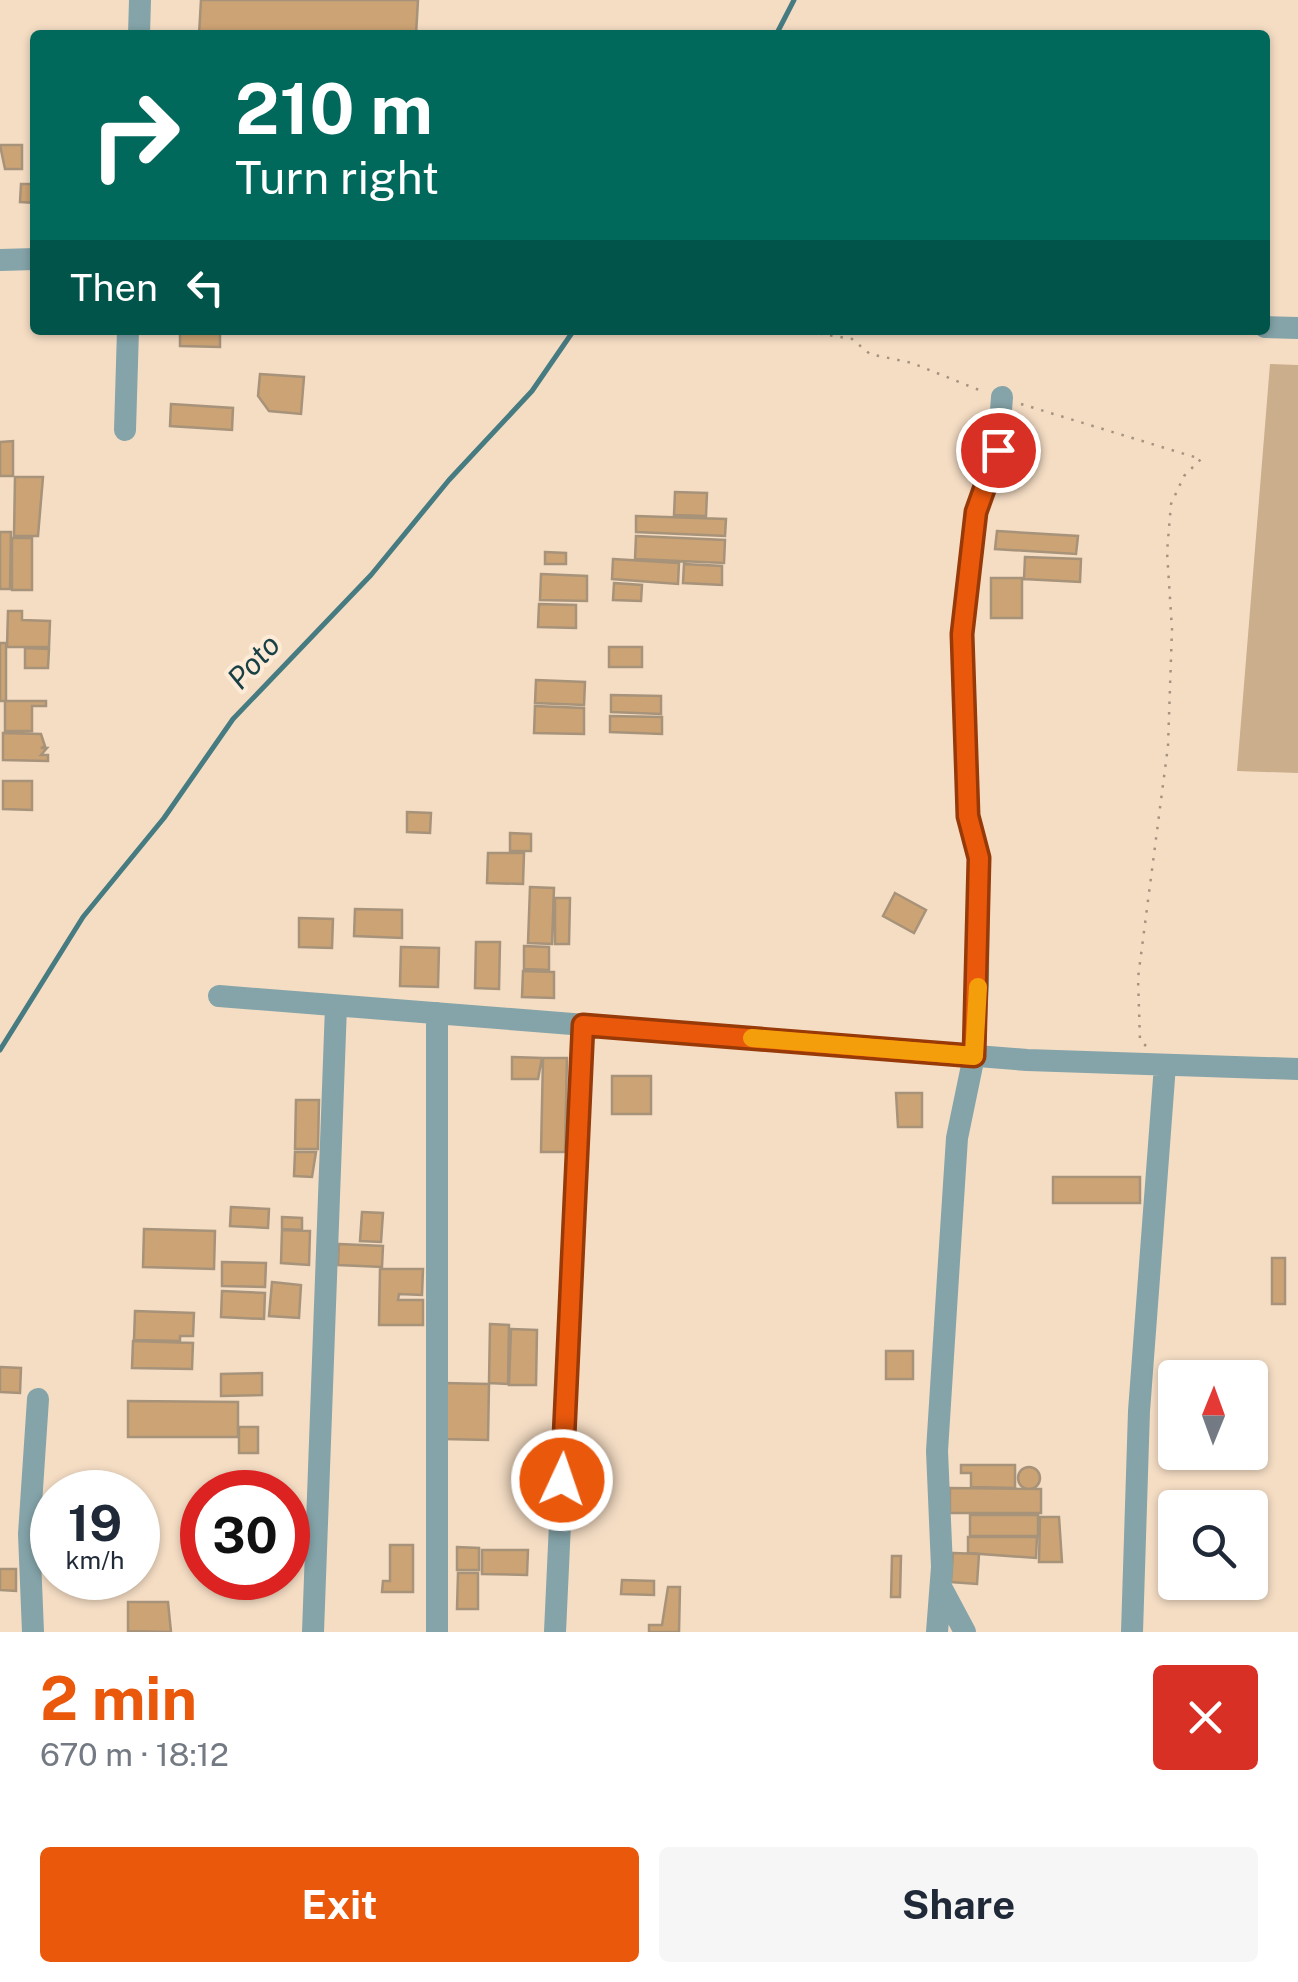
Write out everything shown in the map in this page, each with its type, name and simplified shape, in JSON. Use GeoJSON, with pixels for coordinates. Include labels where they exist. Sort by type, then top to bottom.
{"type":"FeatureCollection","features":[{"type":"Feature","properties":{"kind":"street"},"geometry":{"type":"LineString","coordinates":[[139,30],[140,0]]}},
{"type":"Feature","properties":{"kind":"street"},"geometry":{"type":"LineString","coordinates":[[0,260],[30,259]]}},
{"type":"Feature","properties":{"kind":"street"},"geometry":{"type":"LineString","coordinates":[[1270,327],[1298,328]]}},
{"type":"Feature","properties":{"kind":"street"},"geometry":{"type":"LineString","coordinates":[[125,430],[128,335]]}},
{"type":"Feature","properties":{"kind":"street"},"geometry":{"type":"LineString","coordinates":[[938,1632],[938,1450],[957,1138],[974,1056],[979,858],[968,816],[962,634],[976,512],[998,450],[1002,398]]}},
{"type":"Feature","properties":{"kind":"street"},"geometry":{"type":"LineString","coordinates":[[218,996],[974,1056],[1298,1069]]}},
{"type":"Feature","properties":{"kind":"street"},"geometry":{"type":"LineString","coordinates":[[313,1632],[336,1006]]}},
{"type":"Feature","properties":{"kind":"street"},"geometry":{"type":"LineString","coordinates":[[436,1632],[437,1014]]}},
{"type":"Feature","properties":{"kind":"street"},"geometry":{"type":"LineString","coordinates":[[555,1632],[583,1025]]}},
{"type":"Feature","properties":{"kind":"street"},"geometry":{"type":"LineString","coordinates":[[1132,1632],[1139,1411],[1165,1066]]}},
{"type":"Feature","properties":{"kind":"street"},"geometry":{"type":"LineString","coordinates":[[33,1632],[29,1534],[38,1399]]}},
{"type":"Feature","properties":{"kind":"street"},"geometry":{"type":"LineString","coordinates":[[941,1586],[964,1632]]}},
{"type":"Feature","properties":{"kind":"path"},"geometry":{"type":"LineString","coordinates":[[1165,1066],[1140,1040],[1138,978],[1168,746],[1172,629],[1166,552],[1171,504],[1184,476],[1202,459]]}},
{"type":"Feature","properties":{"kind":"shaded area"},"geometry":{"type":"Polygon","coordinates":[[[1270,364],[1298,365],[1298,773],[1237,771],[1270,364]]]}},
{"type":"Feature","properties":{"kind":"building"},"geometry":{"type":"Polygon","coordinates":[[[201,0],[418,0],[416,30],[199,30],[201,0]]]}},
{"type":"Feature","properties":{"kind":"building"},"geometry":{"type":"Polygon","coordinates":[[[0,145],[22,145],[22,169],[5,169],[0,145]]]}},
{"type":"Feature","properties":{"kind":"building"},"geometry":{"type":"Polygon","coordinates":[[[21,184],[30,184],[30,203],[20,202],[21,184]]]}},
{"type":"Feature","properties":{"kind":"building"},"geometry":{"type":"Polygon","coordinates":[[[180,335],[220,335],[220,347],[180,346],[180,335]]]}},
{"type":"Feature","properties":{"kind":"building"},"geometry":{"type":"Polygon","coordinates":[[[260,374],[304,377],[301,414],[269,411],[258,396],[260,374]]]}},
{"type":"Feature","properties":{"kind":"building"},"geometry":{"type":"Polygon","coordinates":[[[171,404],[233,408],[232,430],[170,426],[171,404]]]}},
{"type":"Feature","properties":{"kind":"building"},"geometry":{"type":"Polygon","coordinates":[[[13,441],[13,476],[0,476],[0,442],[13,441]]]}},
{"type":"Feature","properties":{"kind":"building"},"geometry":{"type":"Polygon","coordinates":[[[15,477],[43,477],[38,536],[14,536],[15,477]]]}},
{"type":"Feature","properties":{"kind":"building"},"geometry":{"type":"Polygon","coordinates":[[[675,492],[707,493],[706,516],[674,515],[675,492]]]}},
{"type":"Feature","properties":{"kind":"building"},"geometry":{"type":"Polygon","coordinates":[[[636,516],[726,519],[725,536],[636,532],[636,516]]]}},
{"type":"Feature","properties":{"kind":"building"},"geometry":{"type":"Polygon","coordinates":[[[997,531],[1078,536],[1076,554],[995,549],[997,531]]]}},
{"type":"Feature","properties":{"kind":"building"},"geometry":{"type":"Polygon","coordinates":[[[0,532],[11,532],[10,589],[0,589],[0,532]]]}},
{"type":"Feature","properties":{"kind":"building"},"geometry":{"type":"Polygon","coordinates":[[[636,536],[725,540],[724,563],[635,559],[636,536]]]}},
{"type":"Feature","properties":{"kind":"building"},"geometry":{"type":"Polygon","coordinates":[[[12,538],[32,538],[32,590],[12,590],[12,538]]]}},
{"type":"Feature","properties":{"kind":"building"},"geometry":{"type":"Polygon","coordinates":[[[545,552],[566,553],[566,564],[545,564],[545,552]]]}},
{"type":"Feature","properties":{"kind":"building"},"geometry":{"type":"Polygon","coordinates":[[[1025,557],[1081,559],[1080,582],[1024,579],[1025,557]]]}},
{"type":"Feature","properties":{"kind":"building"},"geometry":{"type":"Polygon","coordinates":[[[613,559],[679,563],[678,584],[612,579],[613,559]]]}},
{"type":"Feature","properties":{"kind":"building"},"geometry":{"type":"Polygon","coordinates":[[[684,564],[722,566],[722,585],[683,583],[684,564]]]}},
{"type":"Feature","properties":{"kind":"building"},"geometry":{"type":"Polygon","coordinates":[[[541,574],[587,576],[587,601],[540,600],[541,574]]]}},
{"type":"Feature","properties":{"kind":"building"},"geometry":{"type":"Polygon","coordinates":[[[991,578],[1022,578],[1022,618],[991,618],[991,578]]]}},
{"type":"Feature","properties":{"kind":"building"},"geometry":{"type":"Polygon","coordinates":[[[614,583],[642,585],[641,601],[613,600],[614,583]]]}},
{"type":"Feature","properties":{"kind":"building"},"geometry":{"type":"Polygon","coordinates":[[[539,604],[576,605],[576,628],[538,627],[539,604]]]}},
{"type":"Feature","properties":{"kind":"building"},"geometry":{"type":"Polygon","coordinates":[[[8,611],[22,611],[22,620],[50,621],[49,647],[7,647],[8,611]]]}},
{"type":"Feature","properties":{"kind":"building"},"geometry":{"type":"Polygon","coordinates":[[[0,643],[6,643],[6,701],[0,701],[0,643]]]}},
{"type":"Feature","properties":{"kind":"building"},"geometry":{"type":"Polygon","coordinates":[[[609,647],[642,647],[642,667],[609,667],[609,647]]]}},
{"type":"Feature","properties":{"kind":"building"},"geometry":{"type":"Polygon","coordinates":[[[25,648],[49,649],[48,668],[25,668],[25,648]]]}},
{"type":"Feature","properties":{"kind":"building"},"geometry":{"type":"Polygon","coordinates":[[[536,680],[585,682],[584,705],[535,703],[536,680]]]}},
{"type":"Feature","properties":{"kind":"building"},"geometry":{"type":"Polygon","coordinates":[[[611,695],[661,696],[661,714],[611,712],[611,695]]]}},
{"type":"Feature","properties":{"kind":"building"},"geometry":{"type":"Polygon","coordinates":[[[5,701],[46,701],[46,706],[32,706],[32,731],[5,731],[5,701]]]}},
{"type":"Feature","properties":{"kind":"building"},"geometry":{"type":"Polygon","coordinates":[[[535,706],[584,708],[584,734],[534,733],[535,706]]]}},
{"type":"Feature","properties":{"kind":"building"},"geometry":{"type":"Polygon","coordinates":[[[610,716],[662,717],[662,734],[610,732],[610,716]]]}},
{"type":"Feature","properties":{"kind":"building"},"geometry":{"type":"Polygon","coordinates":[[[3,733],[41,734],[45,746],[41,748],[47,748],[41,755],[48,755],[48,761],[3,760],[3,733]]]}},
{"type":"Feature","properties":{"kind":"building"},"geometry":{"type":"Polygon","coordinates":[[[3,781],[32,781],[32,810],[3,809],[3,781]]]}},
{"type":"Feature","properties":{"kind":"building"},"geometry":{"type":"Polygon","coordinates":[[[407,812],[431,813],[430,833],[407,832],[407,812]]]}},
{"type":"Feature","properties":{"kind":"building"},"geometry":{"type":"Polygon","coordinates":[[[510,833],[531,834],[531,851],[510,851],[510,833]]]}},
{"type":"Feature","properties":{"kind":"building"},"geometry":{"type":"Polygon","coordinates":[[[488,853],[524,853],[523,884],[487,883],[488,853]]]}},
{"type":"Feature","properties":{"kind":"building"},"geometry":{"type":"Polygon","coordinates":[[[530,887],[554,888],[552,944],[528,943],[530,887]]]}},
{"type":"Feature","properties":{"kind":"building"},"geometry":{"type":"Polygon","coordinates":[[[895,893],[926,910],[914,933],[883,916],[895,893]]]}},
{"type":"Feature","properties":{"kind":"building"},"geometry":{"type":"Polygon","coordinates":[[[555,898],[570,898],[569,944],[555,944],[555,898]]]}},
{"type":"Feature","properties":{"kind":"building"},"geometry":{"type":"Polygon","coordinates":[[[355,909],[402,910],[402,938],[354,936],[355,909]]]}},
{"type":"Feature","properties":{"kind":"building"},"geometry":{"type":"Polygon","coordinates":[[[299,918],[333,919],[332,948],[299,947],[299,918]]]}},
{"type":"Feature","properties":{"kind":"building"},"geometry":{"type":"Polygon","coordinates":[[[476,942],[500,942],[499,989],[475,988],[476,942]]]}},
{"type":"Feature","properties":{"kind":"building"},"geometry":{"type":"Polygon","coordinates":[[[524,946],[549,947],[549,970],[524,969],[524,946]]]}},
{"type":"Feature","properties":{"kind":"building"},"geometry":{"type":"Polygon","coordinates":[[[401,947],[439,948],[438,987],[400,986],[401,947]]]}},
{"type":"Feature","properties":{"kind":"building"},"geometry":{"type":"Polygon","coordinates":[[[523,971],[554,972],[554,998],[522,997],[523,971]]]}},
{"type":"Feature","properties":{"kind":"building"},"geometry":{"type":"Polygon","coordinates":[[[512,1057],[542,1058],[538,1079],[512,1079],[512,1057]]]}},
{"type":"Feature","properties":{"kind":"building"},"geometry":{"type":"Polygon","coordinates":[[[543,1058],[567,1058],[565,1152],[541,1152],[543,1058]]]}},
{"type":"Feature","properties":{"kind":"building"},"geometry":{"type":"Polygon","coordinates":[[[612,1076],[651,1076],[651,1114],[612,1114],[612,1076]]]}},
{"type":"Feature","properties":{"kind":"building"},"geometry":{"type":"Polygon","coordinates":[[[896,1093],[922,1093],[922,1127],[898,1127],[896,1093]]]}},
{"type":"Feature","properties":{"kind":"building"},"geometry":{"type":"Polygon","coordinates":[[[296,1100],[319,1100],[318,1149],[295,1149],[296,1100]]]}},
{"type":"Feature","properties":{"kind":"building"},"geometry":{"type":"Polygon","coordinates":[[[295,1152],[316,1152],[312,1177],[294,1176],[295,1152]]]}},
{"type":"Feature","properties":{"kind":"building"},"geometry":{"type":"Polygon","coordinates":[[[1053,1177],[1140,1177],[1140,1203],[1053,1203],[1053,1177]]]}},
{"type":"Feature","properties":{"kind":"building"},"geometry":{"type":"Polygon","coordinates":[[[231,1207],[269,1209],[268,1228],[230,1226],[231,1207]]]}},
{"type":"Feature","properties":{"kind":"building"},"geometry":{"type":"Polygon","coordinates":[[[362,1212],[383,1213],[381,1242],[360,1241],[362,1212]]]}},
{"type":"Feature","properties":{"kind":"building"},"geometry":{"type":"Polygon","coordinates":[[[282,1217],[302,1218],[302,1230],[282,1229],[282,1217]]]}},
{"type":"Feature","properties":{"kind":"building"},"geometry":{"type":"Polygon","coordinates":[[[144,1229],[215,1231],[214,1269],[143,1267],[144,1229]]]}},
{"type":"Feature","properties":{"kind":"building"},"geometry":{"type":"Polygon","coordinates":[[[282,1230],[310,1231],[309,1265],[281,1263],[282,1230]]]}},
{"type":"Feature","properties":{"kind":"building"},"geometry":{"type":"Polygon","coordinates":[[[339,1244],[383,1246],[382,1267],[338,1265],[339,1244]]]}},
{"type":"Feature","properties":{"kind":"building"},"geometry":{"type":"Polygon","coordinates":[[[1272,1258],[1285,1258],[1285,1304],[1272,1304],[1272,1258]]]}},
{"type":"Feature","properties":{"kind":"building"},"geometry":{"type":"Polygon","coordinates":[[[222,1262],[266,1263],[265,1287],[222,1286],[222,1262]]]}},
{"type":"Feature","properties":{"kind":"building"},"geometry":{"type":"Polygon","coordinates":[[[380,1269],[423,1269],[422,1295],[399,1294],[398,1300],[423,1300],[423,1325],[379,1325],[380,1269]]]}},
{"type":"Feature","properties":{"kind":"building"},"geometry":{"type":"Polygon","coordinates":[[[272,1282],[301,1285],[299,1318],[269,1316],[272,1282]]]}},
{"type":"Feature","properties":{"kind":"building"},"geometry":{"type":"Polygon","coordinates":[[[222,1291],[265,1293],[264,1319],[221,1317],[222,1291]]]}},
{"type":"Feature","properties":{"kind":"building"},"geometry":{"type":"Polygon","coordinates":[[[135,1311],[194,1313],[193,1336],[180,1336],[180,1341],[134,1340],[135,1311]]]}},
{"type":"Feature","properties":{"kind":"building"},"geometry":{"type":"Polygon","coordinates":[[[490,1324],[509,1325],[508,1384],[489,1383],[490,1324]]]}},
{"type":"Feature","properties":{"kind":"building"},"geometry":{"type":"Polygon","coordinates":[[[511,1329],[537,1330],[536,1385],[509,1385],[511,1329]]]}},
{"type":"Feature","properties":{"kind":"building"},"geometry":{"type":"Polygon","coordinates":[[[133,1341],[193,1343],[192,1369],[132,1368],[133,1341]]]}},
{"type":"Feature","properties":{"kind":"building"},"geometry":{"type":"Polygon","coordinates":[[[886,1351],[913,1351],[913,1379],[886,1379],[886,1351]]]}},
{"type":"Feature","properties":{"kind":"building"},"geometry":{"type":"Polygon","coordinates":[[[0,1367],[21,1368],[20,1393],[0,1392],[0,1367]]]}},
{"type":"Feature","properties":{"kind":"building"},"geometry":{"type":"Polygon","coordinates":[[[262,1373],[262,1395],[221,1396],[221,1374],[262,1373]]]}},
{"type":"Feature","properties":{"kind":"building"},"geometry":{"type":"Polygon","coordinates":[[[443,1383],[489,1384],[488,1440],[444,1439],[443,1383]]]}},
{"type":"Feature","properties":{"kind":"building"},"geometry":{"type":"Polygon","coordinates":[[[128,1401],[238,1402],[238,1437],[128,1437],[128,1401]]]}},
{"type":"Feature","properties":{"kind":"building"},"geometry":{"type":"Polygon","coordinates":[[[239,1427],[258,1427],[258,1453],[239,1453],[239,1427]]]}},
{"type":"Feature","properties":{"kind":"building"},"geometry":{"type":"Polygon","coordinates":[[[961,1465],[1015,1465],[1015,1488],[971,1487],[971,1473],[961,1473],[961,1465]]]}},
{"type":"Feature","properties":{"kind":"building"},"geometry":{"type":"Polygon","coordinates":[[[1025,1467],[1033,1467],[1040,1478],[1033,1489],[1025,1489],[1018,1482],[1018,1474],[1025,1467]]]}},
{"type":"Feature","properties":{"kind":"building"},"geometry":{"type":"Polygon","coordinates":[[[950,1488],[1041,1489],[1041,1513],[950,1513],[950,1488]]]}},
{"type":"Feature","properties":{"kind":"building"},"geometry":{"type":"Polygon","coordinates":[[[970,1515],[1038,1515],[1038,1536],[970,1536],[970,1515]]]}},
{"type":"Feature","properties":{"kind":"building"},"geometry":{"type":"Polygon","coordinates":[[[1040,1517],[1059,1517],[1062,1562],[1039,1562],[1040,1517]]]}},
{"type":"Feature","properties":{"kind":"building"},"geometry":{"type":"Polygon","coordinates":[[[968,1537],[1037,1537],[1036,1558],[968,1553],[968,1537]]]}},
{"type":"Feature","properties":{"kind":"building"},"geometry":{"type":"Polygon","coordinates":[[[390,1545],[413,1545],[413,1592],[382,1592],[383,1581],[390,1581],[390,1545]]]}},
{"type":"Feature","properties":{"kind":"building"},"geometry":{"type":"Polygon","coordinates":[[[457,1547],[479,1548],[479,1570],[457,1570],[457,1547]]]}},
{"type":"Feature","properties":{"kind":"building"},"geometry":{"type":"Polygon","coordinates":[[[482,1550],[528,1550],[527,1575],[482,1574],[482,1550]]]}},
{"type":"Feature","properties":{"kind":"building"},"geometry":{"type":"Polygon","coordinates":[[[953,1553],[979,1554],[977,1584],[951,1582],[953,1553]]]}},
{"type":"Feature","properties":{"kind":"building"},"geometry":{"type":"Polygon","coordinates":[[[892,1556],[901,1556],[900,1597],[891,1597],[892,1556]]]}},
{"type":"Feature","properties":{"kind":"building"},"geometry":{"type":"Polygon","coordinates":[[[0,1569],[16,1569],[16,1591],[0,1590],[0,1569]]]}},
{"type":"Feature","properties":{"kind":"building"},"geometry":{"type":"Polygon","coordinates":[[[458,1573],[478,1573],[478,1609],[457,1609],[458,1573]]]}},
{"type":"Feature","properties":{"kind":"building"},"geometry":{"type":"Polygon","coordinates":[[[622,1580],[654,1581],[654,1595],[621,1594],[622,1580]]]}},
{"type":"Feature","properties":{"kind":"building"},"geometry":{"type":"Polygon","coordinates":[[[668,1587],[680,1587],[679,1632],[649,1632],[649,1625],[662,1625],[668,1587]]]}},
{"type":"Feature","properties":{"kind":"building"},"geometry":{"type":"Polygon","coordinates":[[[128,1602],[168,1602],[171,1632],[128,1631],[128,1602]]]}},
{"type":"Feature","properties":{"kind":"waterway","name":"Poto"},"geometry":{"type":"LineString","coordinates":[[779,30],[794,0]]}},
{"type":"Feature","properties":{"kind":"waterway","name":"Poto"},"geometry":{"type":"LineString","coordinates":[[0,1050],[83,917],[164,818],[233,719],[371,575],[449,480],[532,391],[571,335]]}},
{"type":"Feature","properties":{"kind":"slow traffic"},"geometry":{"type":"LineString","coordinates":[[752,1038],[974,1056],[978,987]]}},
{"type":"Feature","properties":{"kind":"route"},"geometry":{"type":"LineString","coordinates":[[562,1480],[583,1025],[974,1056],[979,858],[968,816],[962,634],[976,512],[998,450]]}}]}
